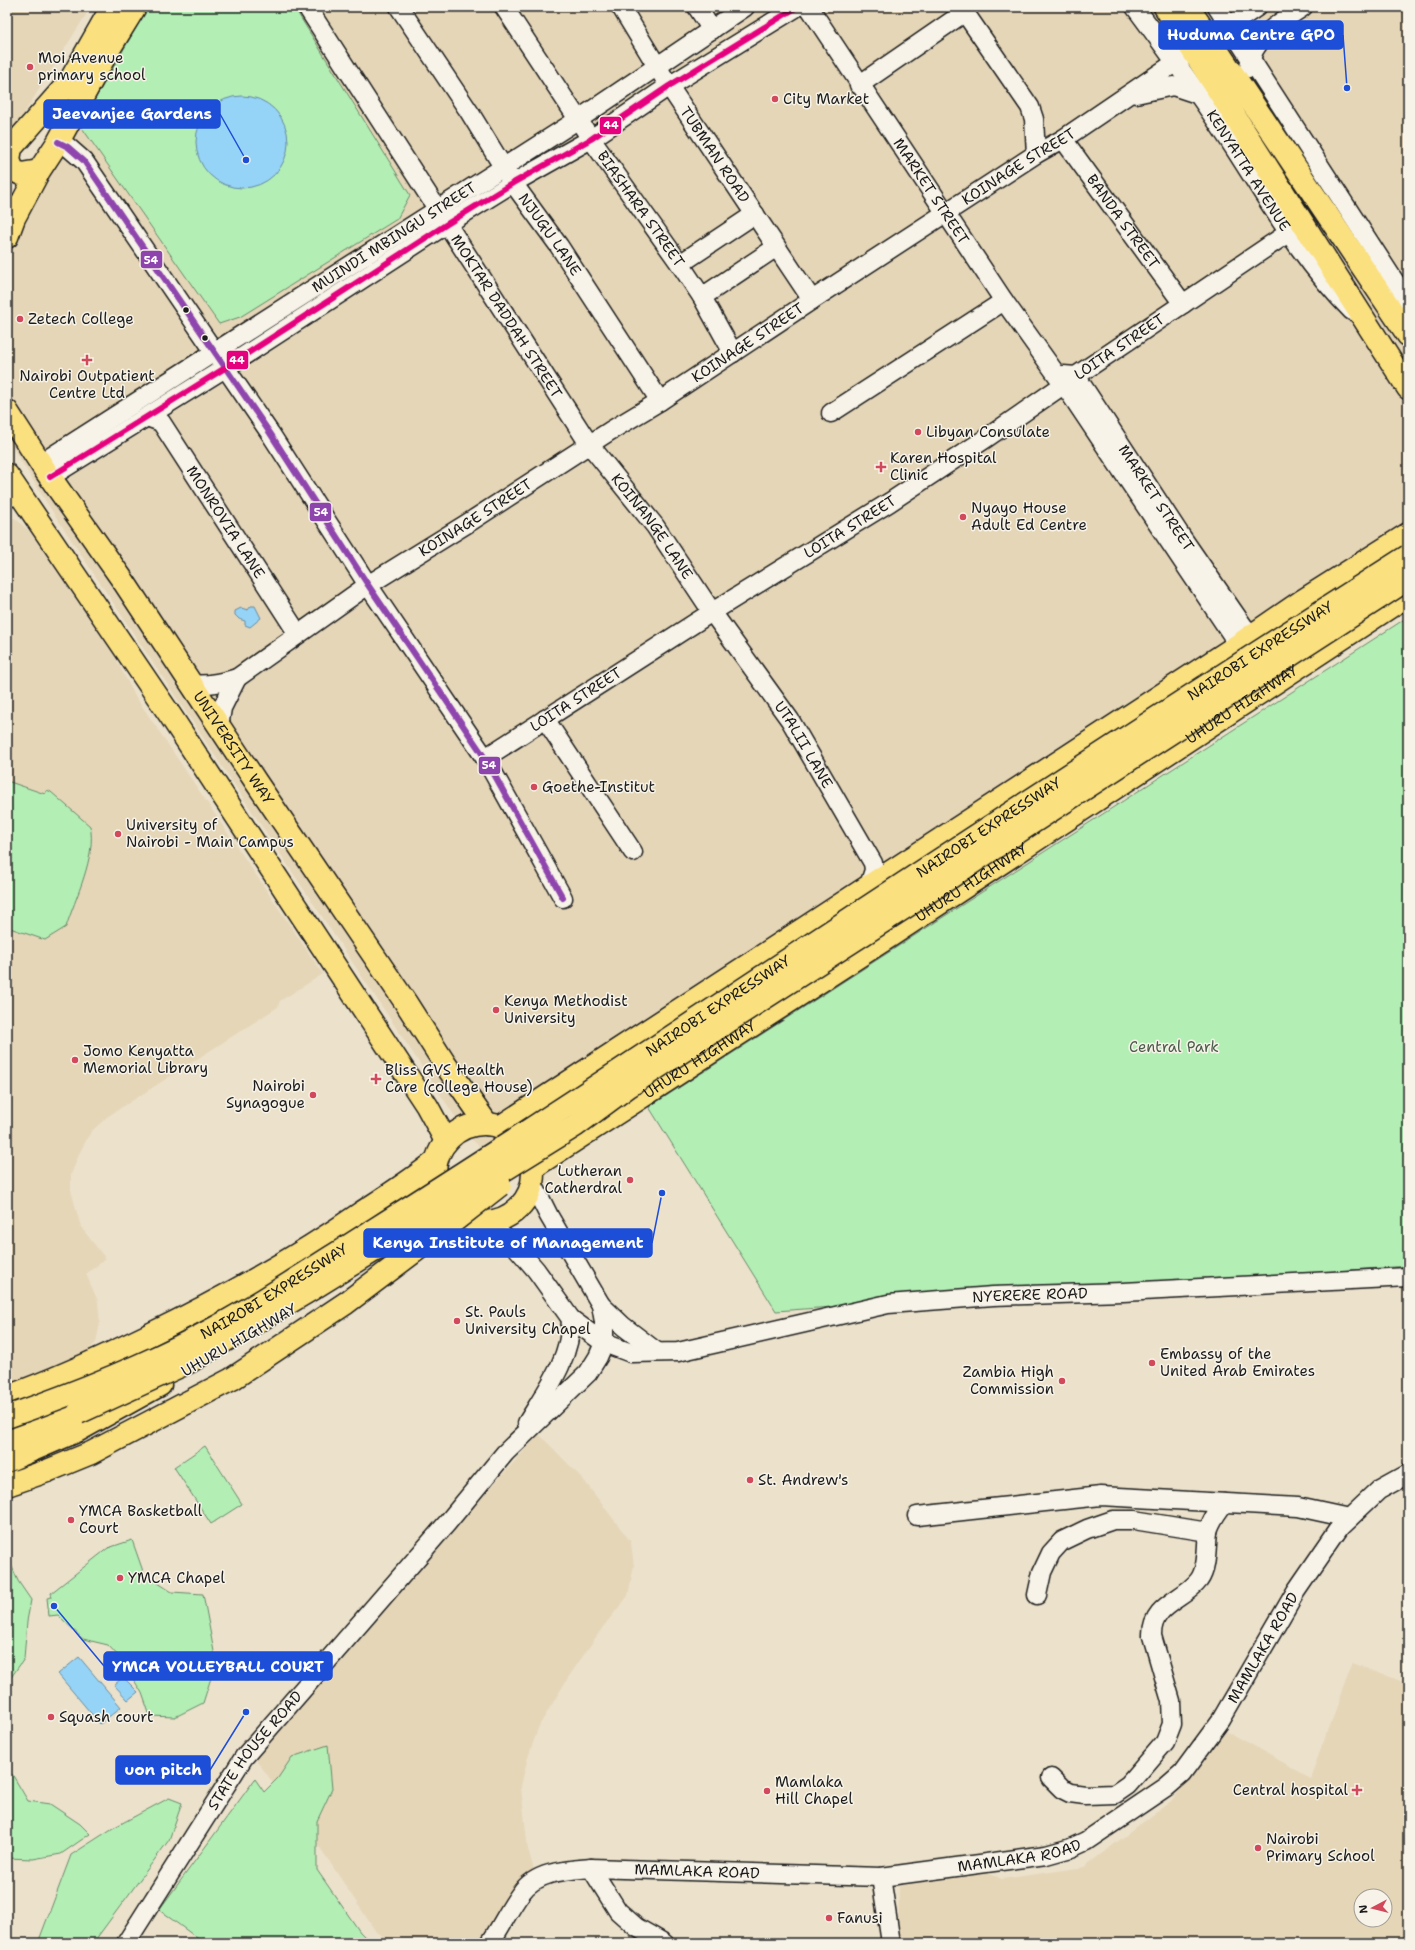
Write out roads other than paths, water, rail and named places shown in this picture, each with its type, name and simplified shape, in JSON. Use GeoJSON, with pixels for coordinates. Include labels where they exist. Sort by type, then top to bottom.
{"type":"FeatureCollection","features":[{"type":"Feature","properties":{"kind":"main road"},"geometry":{"type":"LineString","coordinates":[[39,171],[21,174],[13,170],[9,160],[9,149],[70,82],[112,7]]}},
{"type":"Feature","properties":{"kind":"main road"},"geometry":{"type":"LineString","coordinates":[[7,237],[14,218],[39,171],[58,142],[90,81],[135,7]]}},
{"type":"Feature","properties":{"kind":"main road","name":"KENYATTA AVENUE"},"geometry":{"type":"LineString","coordinates":[[1165,7],[1408,388]]}},
{"type":"Feature","properties":{"kind":"main road","name":"KENYATTA AVENUE"},"geometry":{"type":"LineString","coordinates":[[1188,7],[1193,51],[1248,94],[1403,305],[1408,335]]}},
{"type":"Feature","properties":{"kind":"main road","name":"UNIVERSITY WAY"},"geometry":{"type":"LineString","coordinates":[[7,411],[406,1003],[445,1064],[494,1125]]}},
{"type":"Feature","properties":{"kind":"main road"},"geometry":{"type":"LineString","coordinates":[[10,489],[59,551],[174,722],[426,1106],[446,1141]]}},
{"type":"Feature","properties":{"kind":"main road"},"geometry":{"type":"LineString","coordinates":[[494,1125],[869,886],[1408,534]]}},
{"type":"Feature","properties":{"kind":"main road","name":"NAIROBI EXPRESSWAY"},"geometry":{"type":"LineString","coordinates":[[7,1417],[97,1384],[197,1338],[294,1281],[567,1106],[883,896],[1012,814],[1211,682],[1408,556]]}},
{"type":"Feature","properties":{"kind":"main road","name":"NAIROBI EXPRESSWAY"},"geometry":{"type":"LineString","coordinates":[[7,1438],[78,1413],[189,1362],[312,1289],[575,1126],[629,1086],[1408,579]]}},
{"type":"Feature","properties":{"kind":"main road","name":"UHURU HIGHWAY"},"geometry":{"type":"LineString","coordinates":[[532,1175],[890,936],[1408,595]]}},
{"type":"Feature","properties":{"kind":"main road"},"geometry":{"type":"LineString","coordinates":[[7,1397],[53,1380],[209,1306],[318,1242],[413,1179],[436,1161],[446,1141],[456,1132],[471,1125],[494,1125],[522,1142],[529,1154],[532,1175],[528,1194],[516,1210],[499,1220],[478,1222],[456,1214],[444,1202],[437,1187],[436,1161]]}},
{"type":"Feature","properties":{"kind":"main road"},"geometry":{"type":"LineString","coordinates":[[7,1485],[91,1453],[159,1419],[232,1379],[346,1303],[425,1244],[575,1126]]}},
{"type":"Feature","properties":{"kind":"main road","name":"UHURU HIGHWAY"},"geometry":{"type":"LineString","coordinates":[[7,1460],[77,1431],[257,1331],[349,1277],[399,1245],[435,1227],[478,1222]]}},
{"type":"Feature","properties":{"kind":"street","name":"MOKTAR DADDAH STREET"},"geometry":{"type":"LineString","coordinates":[[306,7],[590,444]]}},
{"type":"Feature","properties":{"kind":"street","name":"NJUGU LANE"},"geometry":{"type":"LineString","coordinates":[[399,7],[504,166],[513,183],[559,246],[660,401]]}},
{"type":"Feature","properties":{"kind":"street","name":"BIASHARA STREET"},"geometry":{"type":"LineString","coordinates":[[504,7],[591,139],[702,297],[733,353]]}},
{"type":"Feature","properties":{"kind":"street"},"geometry":{"type":"LineString","coordinates":[[697,7],[712,30]]}},
{"type":"Feature","properties":{"kind":"street","name":"MUINDI MBINGU STREET"},"geometry":{"type":"LineString","coordinates":[[46,470],[214,353],[436,208],[579,119],[745,7]]}},
{"type":"Feature","properties":{"kind":"street","name":"MUINDI MBINGU STREET"},"geometry":{"type":"LineString","coordinates":[[46,470],[147,417],[447,224],[513,183],[591,139],[669,86],[797,7]]}},
{"type":"Feature","properties":{"kind":"street","name":"MARKET STREET"},"geometry":{"type":"LineString","coordinates":[[809,7],[1004,301],[1064,378],[1179,533],[1244,627],[1253,634]]}},
{"type":"Feature","properties":{"kind":"street","name":"KENYATTA AVENUE"},"geometry":{"type":"LineString","coordinates":[[1135,7],[1193,51],[1197,94],[1236,150],[1288,233],[1331,290],[1370,328]]}},
{"type":"Feature","properties":{"kind":"street","name":"KENYATTA AVENUE"},"geometry":{"type":"LineString","coordinates":[[1217,7],[1250,57],[1403,305]]}},
{"type":"Feature","properties":{"kind":"street","name":"KOINAGE STREET"},"geometry":{"type":"LineString","coordinates":[[190,684],[203,685],[219,683],[237,678],[368,585],[660,401],[1036,154],[1063,139],[1257,7]]}},
{"type":"Feature","properties":{"kind":"street"},"geometry":{"type":"LineString","coordinates":[[1248,94],[1250,57],[1267,34],[1303,7]]}},
{"type":"Feature","properties":{"kind":"street","name":"TUBMAN ROAD"},"geometry":{"type":"LineString","coordinates":[[628,9],[669,86],[812,300]]}},
{"type":"Feature","properties":{"kind":"street"},"geometry":{"type":"LineString","coordinates":[[860,85],[963,10],[1030,107],[1034,119],[1036,154]]}},
{"type":"Feature","properties":{"kind":"street"},"geometry":{"type":"LineString","coordinates":[[1122,99],[1173,86],[1197,94]]}},
{"type":"Feature","properties":{"kind":"street","name":"BANDA STREET"},"geometry":{"type":"LineString","coordinates":[[1063,139],[1183,304]]}},
{"type":"Feature","properties":{"kind":"street"},"geometry":{"type":"LineString","coordinates":[[58,142],[68,147],[84,161],[270,433],[368,585],[485,758],[562,898]]}},
{"type":"Feature","properties":{"kind":"street"},"geometry":{"type":"LineString","coordinates":[[680,264],[755,214]]}},
{"type":"Feature","properties":{"kind":"street","name":"LOITA STREET"},"geometry":{"type":"LineString","coordinates":[[485,758],[712,612],[896,497],[1064,378],[1183,304],[1288,233]]}},
{"type":"Feature","properties":{"kind":"street"},"geometry":{"type":"LineString","coordinates":[[702,297],[775,246]]}},
{"type":"Feature","properties":{"kind":"street"},"geometry":{"type":"LineString","coordinates":[[831,413],[1004,301]]}},
{"type":"Feature","properties":{"kind":"street","name":"MARKET STREET"},"geometry":{"type":"LineString","coordinates":[[1064,378],[1232,635],[1235,647]]}},
{"type":"Feature","properties":{"kind":"street","name":"MONROVIA LANE"},"geometry":{"type":"LineString","coordinates":[[147,417],[161,422],[298,634]]}},
{"type":"Feature","properties":{"kind":"street","name":"KOINANGE LANE"},"geometry":{"type":"LineString","coordinates":[[590,444],[655,526],[712,612]]}},
{"type":"Feature","properties":{"kind":"street","name":"UTALII LANE"},"geometry":{"type":"LineString","coordinates":[[712,612],[790,720],[874,863],[874,870],[869,886]]}},
{"type":"Feature","properties":{"kind":"street","name":"KOINAGE STREET"},"geometry":{"type":"LineString","coordinates":[[219,727],[222,708],[237,678]]}},
{"type":"Feature","properties":{"kind":"street"},"geometry":{"type":"LineString","coordinates":[[545,719],[633,852]]}},
{"type":"Feature","properties":{"kind":"street"},"geometry":{"type":"LineString","coordinates":[[532,1175],[549,1216],[601,1305],[623,1326],[657,1352]]}},
{"type":"Feature","properties":{"kind":"street"},"geometry":{"type":"LineString","coordinates":[[478,1222],[517,1248],[541,1276],[571,1319],[604,1343]]}},
{"type":"Feature","properties":{"kind":"street","name":"NYERERE ROAD"},"geometry":{"type":"LineString","coordinates":[[604,1343],[631,1352],[678,1352],[888,1304],[993,1296],[1122,1292],[1408,1277]]}},
{"type":"Feature","properties":{"kind":"street"},"geometry":{"type":"LineString","coordinates":[[601,1305],[604,1322],[604,1343]]}},
{"type":"Feature","properties":{"kind":"street","name":"STATE HOUSE ROAD"},"geometry":{"type":"LineString","coordinates":[[514,1446],[567,1352],[571,1336],[571,1319]]}},
{"type":"Feature","properties":{"kind":"street","name":"STATE HOUSE ROAD"},"geometry":{"type":"LineString","coordinates":[[126,1943],[244,1757],[448,1522],[505,1453],[514,1446],[588,1372],[598,1357],[604,1343]]}},
{"type":"Feature","properties":{"kind":"street"},"geometry":{"type":"LineString","coordinates":[[588,1372],[631,1352]]}},
{"type":"Feature","properties":{"kind":"street","name":"MAMLAKA ROAD"},"geometry":{"type":"LineString","coordinates":[[490,1943],[522,1891],[531,1884],[556,1872],[591,1868],[881,1877],[1008,1861],[1071,1848],[1097,1834],[1166,1787],[1182,1773],[1221,1720],[1296,1591],[1340,1527],[1379,1490],[1408,1474]]}},
{"type":"Feature","properties":{"kind":"street"},"geometry":{"type":"LineString","coordinates":[[917,1516],[1101,1496],[1298,1507],[1349,1518]]}},
{"type":"Feature","properties":{"kind":"street"},"geometry":{"type":"LineString","coordinates":[[1051,1778],[1062,1789],[1070,1792],[1084,1795],[1115,1794],[1128,1785],[1165,1742],[1172,1724],[1171,1702],[1152,1636],[1152,1626],[1159,1612],[1173,1600],[1192,1588],[1200,1578],[1204,1566],[1208,1532],[1213,1518],[1224,1503]]}},
{"type":"Feature","properties":{"kind":"street"},"geometry":{"type":"LineString","coordinates":[[1037,1595],[1042,1572],[1051,1553],[1062,1540],[1087,1529],[1113,1520],[1134,1520],[1208,1532]]}},
{"type":"Feature","properties":{"kind":"street"},"geometry":{"type":"LineString","coordinates":[[591,1868],[618,1911],[636,1927],[664,1943]]}},
{"type":"Feature","properties":{"kind":"street"},"geometry":{"type":"LineString","coordinates":[[881,1877],[891,1943]]}},
{"type":"Feature","properties":{"kind":"water"},"geometry":{"type":"Polygon","coordinates":[[[242,96],[260,99],[275,109],[285,124],[288,142],[285,160],[275,175],[260,185],[242,188],[224,185],[209,175],[199,160],[196,142],[199,124],[209,109],[224,99],[242,96]]]}},
{"type":"Feature","properties":{"kind":"water"},"geometry":{"type":"Polygon","coordinates":[[[251,606],[255,606],[261,618],[250,627],[245,625],[245,621],[239,619],[235,615],[235,611],[241,608],[248,610],[251,606]]]}},
{"type":"Feature","properties":{"kind":"water"},"geometry":{"type":"Polygon","coordinates":[[[79,1657],[121,1707],[100,1724],[58,1674],[79,1657]]]}},
{"type":"Feature","properties":{"kind":"water"},"geometry":{"type":"Polygon","coordinates":[[[123,1677],[138,1692],[128,1700],[114,1685],[123,1677]]]}},
{"type":"Feature","properties":{"kind":"place","name":"Moi Avenue primary school"},"geometry":{"type":"Point","coordinates":[30,67]}},
{"type":"Feature","properties":{"kind":"place","name":"Huduma Centre GPO"},"geometry":{"type":"Point","coordinates":[1347,88]}},
{"type":"Feature","properties":{"kind":"place","name":"City Market"},"geometry":{"type":"Point","coordinates":[775,99]}},
{"type":"Feature","properties":{"kind":"place","name":"Jeevanjee Gardens"},"geometry":{"type":"Point","coordinates":[246,160]}},
{"type":"Feature","properties":{"kind":"place","name":"Zetech College"},"geometry":{"type":"Point","coordinates":[20,319]}},
{"type":"Feature","properties":{"kind":"place","name":"Nairobi Outpatient Centre Ltd"},"geometry":{"type":"Point","coordinates":[87,360]}},
{"type":"Feature","properties":{"kind":"place","name":"Libyan Consulate"},"geometry":{"type":"Point","coordinates":[918,432]}},
{"type":"Feature","properties":{"kind":"place","name":"Karen Hospital Clinic"},"geometry":{"type":"Point","coordinates":[881,467]}},
{"type":"Feature","properties":{"kind":"place","name":"Nyayo House Adult Ed Centre"},"geometry":{"type":"Point","coordinates":[963,517]}},
{"type":"Feature","properties":{"kind":"place","name":"Goethe-Institut"},"geometry":{"type":"Point","coordinates":[534,787]}},
{"type":"Feature","properties":{"kind":"place","name":"University of Nairobi - Main Campus"},"geometry":{"type":"Point","coordinates":[118,834]}},
{"type":"Feature","properties":{"kind":"place","name":"Kenya Methodist University"},"geometry":{"type":"Point","coordinates":[496,1010]}},
{"type":"Feature","properties":{"kind":"place","name":"Jomo Kenyatta Memorial Library"},"geometry":{"type":"Point","coordinates":[75,1060]}},
{"type":"Feature","properties":{"kind":"place","name":"Bliss GVS Health Care (college House)"},"geometry":{"type":"Point","coordinates":[376,1079]}},
{"type":"Feature","properties":{"kind":"place","name":"Nairobi Synagogue"},"geometry":{"type":"Point","coordinates":[313,1095]}},
{"type":"Feature","properties":{"kind":"place","name":"Lutheran Catherdral"},"geometry":{"type":"Point","coordinates":[630,1180]}},
{"type":"Feature","properties":{"kind":"place","name":"Kenya Institute of Management"},"geometry":{"type":"Point","coordinates":[662,1193]}},
{"type":"Feature","properties":{"kind":"place","name":"St. Pauls University Chapel"},"geometry":{"type":"Point","coordinates":[457,1321]}},
{"type":"Feature","properties":{"kind":"place","name":"Embassy of the United Arab Emirates"},"geometry":{"type":"Point","coordinates":[1152,1363]}},
{"type":"Feature","properties":{"kind":"place","name":"Zambia High Commission"},"geometry":{"type":"Point","coordinates":[1062,1381]}},
{"type":"Feature","properties":{"kind":"place","name":"St. Andrew's"},"geometry":{"type":"Point","coordinates":[750,1480]}},
{"type":"Feature","properties":{"kind":"place","name":"YMCA Basketball Court"},"geometry":{"type":"Point","coordinates":[71,1520]}},
{"type":"Feature","properties":{"kind":"place","name":"YMCA Chapel"},"geometry":{"type":"Point","coordinates":[120,1578]}},
{"type":"Feature","properties":{"kind":"place","name":"YMCA VOLLEYBALL COURT"},"geometry":{"type":"Point","coordinates":[54,1606]}},
{"type":"Feature","properties":{"kind":"place","name":"uon pitch"},"geometry":{"type":"Point","coordinates":[246,1712]}},
{"type":"Feature","properties":{"kind":"place","name":"Squash court"},"geometry":{"type":"Point","coordinates":[51,1717]}},
{"type":"Feature","properties":{"kind":"place","name":"Central hospital"},"geometry":{"type":"Point","coordinates":[1357,1790]}},
{"type":"Feature","properties":{"kind":"place","name":"Mamlaka Hill Chapel"},"geometry":{"type":"Point","coordinates":[767,1791]}},
{"type":"Feature","properties":{"kind":"place","name":"Nairobi Primary School"},"geometry":{"type":"Point","coordinates":[1258,1848]}},
{"type":"Feature","properties":{"kind":"place","name":"Fanusi"},"geometry":{"type":"Point","coordinates":[829,1918]}},
{"type":"Feature","properties":{"kind":"park label","name":"Central Park"},"geometry":{"type":"Point","coordinates":[1174,1047]}}]}
